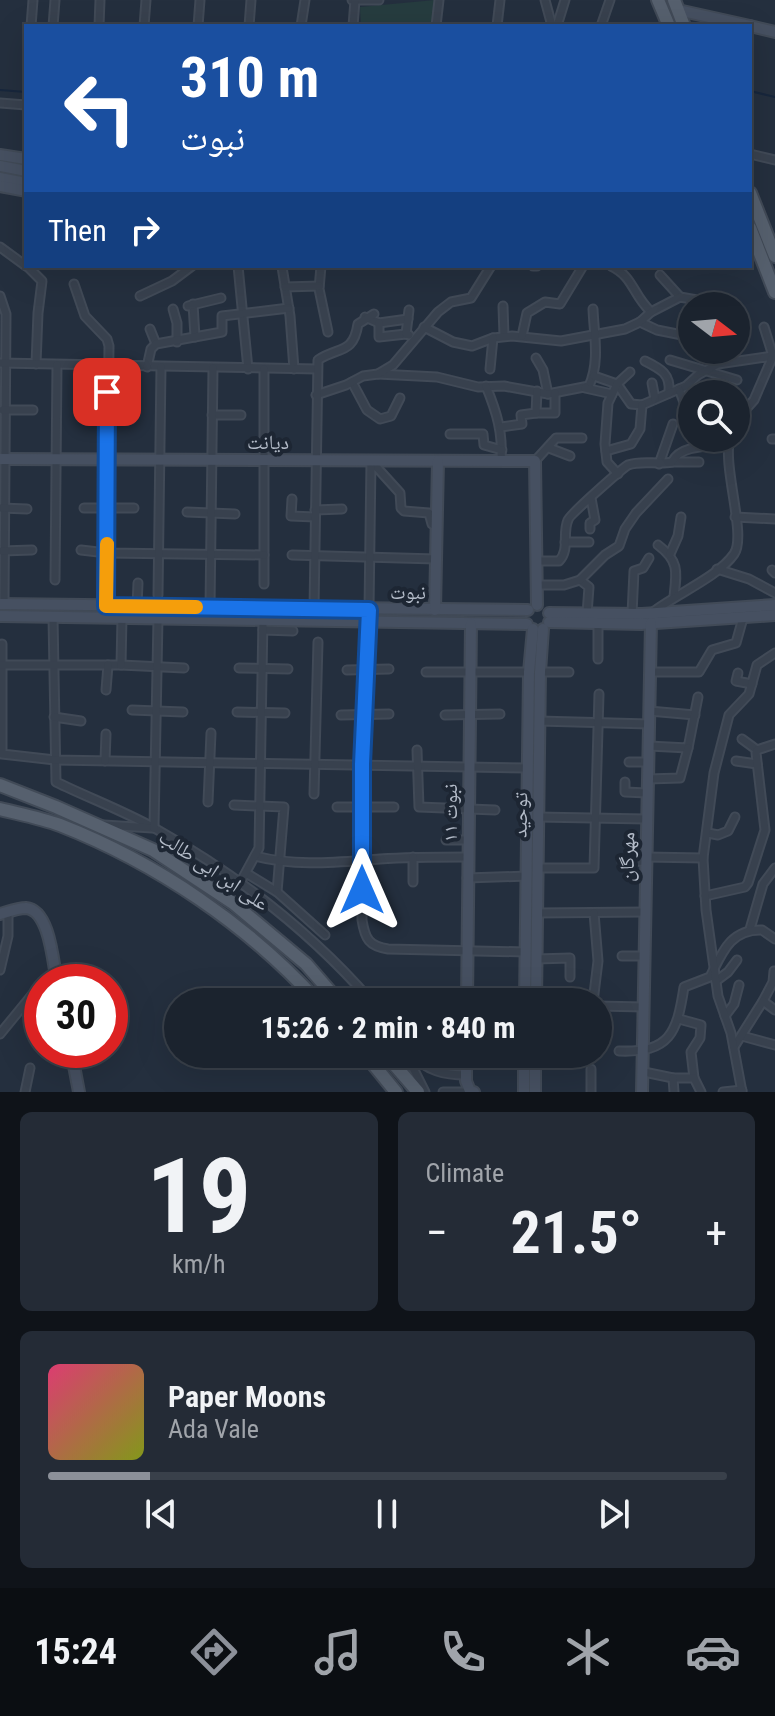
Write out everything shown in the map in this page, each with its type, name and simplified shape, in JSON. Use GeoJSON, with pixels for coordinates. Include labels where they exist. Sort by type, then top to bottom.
{"type":"FeatureCollection","features":[{"type":"Feature","properties":{"kind":"main road"},"geometry":{"type":"LineString","coordinates":[[658,0],[668,24]]}},
{"type":"Feature","properties":{"kind":"main road"},"geometry":{"type":"LineString","coordinates":[[676,5],[683,24]]}},
{"type":"Feature","properties":{"kind":"main road"},"geometry":{"type":"LineString","coordinates":[[752,198],[775,256]]}},
{"type":"Feature","properties":{"kind":"main road"},"geometry":{"type":"LineString","coordinates":[[752,233],[775,292]]}},
{"type":"Feature","properties":{"kind":"main road","name":"علی ابن ابی طالب"},"geometry":{"type":"LineString","coordinates":[[0,785],[153,850],[233,903],[306,964],[327,988]]}},
{"type":"Feature","properties":{"kind":"main road","name":"علی ابن ابی طالب"},"geometry":{"type":"LineString","coordinates":[[0,809],[58,824],[118,851],[170,880],[238,927],[303,988]]}},
{"type":"Feature","properties":{"kind":"main road"},"geometry":{"type":"LineString","coordinates":[[376,1068],[396,1092]]}},
{"type":"Feature","properties":{"kind":"main road"},"geometry":{"type":"LineString","coordinates":[[397,1068],[418,1092]]}},
{"type":"Feature","properties":{"kind":"street"},"geometry":{"type":"LineString","coordinates":[[31,24],[33,0]]}},
{"type":"Feature","properties":{"kind":"street"},"geometry":{"type":"LineString","coordinates":[[53,24],[55,0]]}},
{"type":"Feature","properties":{"kind":"street"},"geometry":{"type":"LineString","coordinates":[[99,24],[100,0]]}},
{"type":"Feature","properties":{"kind":"street"},"geometry":{"type":"LineString","coordinates":[[144,24],[146,0]]}},
{"type":"Feature","properties":{"kind":"street"},"geometry":{"type":"LineString","coordinates":[[198,24],[200,0]]}},
{"type":"Feature","properties":{"kind":"street"},"geometry":{"type":"LineString","coordinates":[[249,24],[251,0]]}},
{"type":"Feature","properties":{"kind":"street"},"geometry":{"type":"LineString","coordinates":[[301,24],[305,0]]}},
{"type":"Feature","properties":{"kind":"street"},"geometry":{"type":"LineString","coordinates":[[353,24],[354,0],[379,0]]}},
{"type":"Feature","properties":{"kind":"street"},"geometry":{"type":"LineString","coordinates":[[436,24],[439,0]]}},
{"type":"Feature","properties":{"kind":"street"},"geometry":{"type":"LineString","coordinates":[[497,24],[500,0]]}},
{"type":"Feature","properties":{"kind":"street"},"geometry":{"type":"LineString","coordinates":[[545,0],[553,24]]}},
{"type":"Feature","properties":{"kind":"street"},"geometry":{"type":"LineString","coordinates":[[555,24],[565,0]]}},
{"type":"Feature","properties":{"kind":"street"},"geometry":{"type":"LineString","coordinates":[[602,24],[610,0]]}},
{"type":"Feature","properties":{"kind":"street"},"geometry":{"type":"LineString","coordinates":[[676,5],[743,24]]}},
{"type":"Feature","properties":{"kind":"street"},"geometry":{"type":"LineString","coordinates":[[752,26],[775,32]]}},
{"type":"Feature","properties":{"kind":"street"},"geometry":{"type":"LineString","coordinates":[[0,103],[24,105]]}},
{"type":"Feature","properties":{"kind":"street"},"geometry":{"type":"LineString","coordinates":[[752,154],[775,160]]}},
{"type":"Feature","properties":{"kind":"street"},"geometry":{"type":"LineString","coordinates":[[0,155],[24,159]]}},
{"type":"Feature","properties":{"kind":"street"},"geometry":{"type":"LineString","coordinates":[[0,166],[24,171]]}},
{"type":"Feature","properties":{"kind":"street"},"geometry":{"type":"LineString","coordinates":[[0,178],[24,183]]}},
{"type":"Feature","properties":{"kind":"street"},"geometry":{"type":"LineString","coordinates":[[0,186],[24,191]]}},
{"type":"Feature","properties":{"kind":"street"},"geometry":{"type":"LineString","coordinates":[[0,247],[24,265]]}},
{"type":"Feature","properties":{"kind":"street"},"geometry":{"type":"LineString","coordinates":[[29,268],[42,278],[36,364]]}},
{"type":"Feature","properties":{"kind":"street"},"geometry":{"type":"LineString","coordinates":[[140,296],[172,281],[189,268]]}},
{"type":"Feature","properties":{"kind":"street"},"geometry":{"type":"LineString","coordinates":[[238,268],[248,369]]}},
{"type":"Feature","properties":{"kind":"street"},"geometry":{"type":"LineString","coordinates":[[282,268],[294,369]]}},
{"type":"Feature","properties":{"kind":"street"},"geometry":{"type":"LineString","coordinates":[[321,268],[319,286],[328,332]]}},
{"type":"Feature","properties":{"kind":"street"},"geometry":{"type":"LineString","coordinates":[[378,374],[393,365],[424,327],[451,302],[471,298],[490,268]]}},
{"type":"Feature","properties":{"kind":"street"},"geometry":{"type":"LineString","coordinates":[[522,336],[527,313],[545,302],[560,304],[582,268]]}},
{"type":"Feature","properties":{"kind":"street"},"geometry":{"type":"LineString","coordinates":[[615,268],[626,273],[640,301],[651,312]]}},
{"type":"Feature","properties":{"kind":"street"},"geometry":{"type":"LineString","coordinates":[[660,275],[678,295]]}},
{"type":"Feature","properties":{"kind":"street"},"geometry":{"type":"LineString","coordinates":[[74,284],[85,316],[107,339],[106,606]]}},
{"type":"Feature","properties":{"kind":"street"},"geometry":{"type":"LineString","coordinates":[[285,287],[319,286]]}},
{"type":"Feature","properties":{"kind":"street"},"geometry":{"type":"LineString","coordinates":[[0,296],[6,314],[2,363],[2,610]]}},
{"type":"Feature","properties":{"kind":"street"},"geometry":{"type":"LineString","coordinates":[[195,337],[191,305],[221,298]]}},
{"type":"Feature","properties":{"kind":"street"},"geometry":{"type":"LineString","coordinates":[[424,327],[453,342],[472,346],[504,336],[561,341],[640,322],[651,312],[678,298]]}},
{"type":"Feature","properties":{"kind":"street"},"geometry":{"type":"LineString","coordinates":[[503,306],[504,336]]}},
{"type":"Feature","properties":{"kind":"street"},"geometry":{"type":"LineString","coordinates":[[147,367],[151,349],[156,344],[222,332],[222,316],[289,308]]}},
{"type":"Feature","properties":{"kind":"street"},"geometry":{"type":"LineString","coordinates":[[173,309],[177,342]]}},
{"type":"Feature","properties":{"kind":"street"},"geometry":{"type":"LineString","coordinates":[[316,395],[363,376],[378,374],[437,377],[459,383],[552,393],[589,386],[594,376],[596,353],[593,309]]}},
{"type":"Feature","properties":{"kind":"street"},"geometry":{"type":"LineString","coordinates":[[314,609],[318,360],[353,343],[358,324],[374,314]]}},
{"type":"Feature","properties":{"kind":"street"},"geometry":{"type":"LineString","coordinates":[[365,317],[379,323],[408,315],[406,334]]}},
{"type":"Feature","properties":{"kind":"street"},"geometry":{"type":"LineString","coordinates":[[640,322],[657,330],[678,334]]}},
{"type":"Feature","properties":{"kind":"street"},"geometry":{"type":"LineString","coordinates":[[379,323],[379,337],[406,334],[415,338]]}},
{"type":"Feature","properties":{"kind":"street"},"geometry":{"type":"LineString","coordinates":[[750,404],[772,363],[764,327]]}},
{"type":"Feature","properties":{"kind":"street"},"geometry":{"type":"LineString","coordinates":[[150,329],[156,344]]}},
{"type":"Feature","properties":{"kind":"street"},"geometry":{"type":"LineString","coordinates":[[490,369],[493,338]]}},
{"type":"Feature","properties":{"kind":"street"},"geometry":{"type":"LineString","coordinates":[[501,427],[522,424],[521,415],[555,413],[552,393],[536,358]]}},
{"type":"Feature","properties":{"kind":"street"},"geometry":{"type":"LineString","coordinates":[[670,360],[737,380]]}},
{"type":"Feature","properties":{"kind":"street"},"geometry":{"type":"LineString","coordinates":[[645,361],[665,372],[670,382],[669,393]]}},
{"type":"Feature","properties":{"kind":"street"},"geometry":{"type":"LineString","coordinates":[[2,363],[317,369]]}},
{"type":"Feature","properties":{"kind":"street"},"geometry":{"type":"LineString","coordinates":[[692,380],[718,364],[772,363]]}},
{"type":"Feature","properties":{"kind":"street"},"geometry":{"type":"LineString","coordinates":[[55,580],[57,365]]}},
{"type":"Feature","properties":{"kind":"street"},"geometry":{"type":"LineString","coordinates":[[158,595],[161,367]]}},
{"type":"Feature","properties":{"kind":"street"},"geometry":{"type":"LineString","coordinates":[[210,612],[213,368]]}},
{"type":"Feature","properties":{"kind":"street"},"geometry":{"type":"LineString","coordinates":[[264,369],[264,584]]}},
{"type":"Feature","properties":{"kind":"street"},"geometry":{"type":"LineString","coordinates":[[618,474],[607,462],[605,433],[608,403],[617,384],[630,372]]}},
{"type":"Feature","properties":{"kind":"street"},"geometry":{"type":"LineString","coordinates":[[594,376],[617,384],[631,404],[642,405],[678,389]]}},
{"type":"Feature","properties":{"kind":"street"},"geometry":{"type":"LineString","coordinates":[[352,382],[367,410],[380,419],[391,416],[400,398]]}},
{"type":"Feature","properties":{"kind":"street"},"geometry":{"type":"LineString","coordinates":[[652,383],[655,399]]}},
{"type":"Feature","properties":{"kind":"street"},"geometry":{"type":"LineString","coordinates":[[486,386],[501,427],[501,456]]}},
{"type":"Feature","properties":{"kind":"street"},"geometry":{"type":"LineString","coordinates":[[582,388],[612,394]]}},
{"type":"Feature","properties":{"kind":"street"},"geometry":{"type":"LineString","coordinates":[[536,413],[537,391]]}},
{"type":"Feature","properties":{"kind":"street"},"geometry":{"type":"LineString","coordinates":[[606,451],[631,444],[640,429],[642,405]]}},
{"type":"Feature","properties":{"kind":"street"},"geometry":{"type":"LineString","coordinates":[[2,410],[33,410]]}},
{"type":"Feature","properties":{"kind":"street"},"geometry":{"type":"LineString","coordinates":[[212,415],[241,415]]}},
{"type":"Feature","properties":{"kind":"street"},"geometry":{"type":"LineString","coordinates":[[88,419],[131,419]]}},
{"type":"Feature","properties":{"kind":"street"},"geometry":{"type":"LineString","coordinates":[[659,464],[673,424]]}},
{"type":"Feature","properties":{"kind":"street"},"geometry":{"type":"LineString","coordinates":[[450,434],[483,434],[484,445],[501,456]]}},
{"type":"Feature","properties":{"kind":"street"},"geometry":{"type":"LineString","coordinates":[[535,461],[556,438],[582,438]]}},
{"type":"Feature","properties":{"kind":"street"},"geometry":{"type":"LineString","coordinates":[[549,448],[570,456]]}},
{"type":"Feature","properties":{"kind":"street"},"geometry":{"type":"LineString","coordinates":[[672,462],[680,452]]}},
{"type":"Feature","properties":{"kind":"street"},"geometry":{"type":"LineString","coordinates":[[650,618],[674,596],[735,554],[739,545],[730,452]]}},
{"type":"Feature","properties":{"kind":"street","name":"دیانت"},"geometry":{"type":"LineString","coordinates":[[2,459],[438,461],[501,456],[535,461]]}},
{"type":"Feature","properties":{"kind":"street"},"geometry":{"type":"LineString","coordinates":[[371,461],[400,493],[404,511],[429,513],[432,524],[437,527]]}},
{"type":"Feature","properties":{"kind":"street"},"geometry":{"type":"LineString","coordinates":[[371,461],[369,616],[362,764],[362,920],[365,938],[373,947],[526,952]]}},
{"type":"Feature","properties":{"kind":"street"},"geometry":{"type":"LineString","coordinates":[[435,610],[438,461]]}},
{"type":"Feature","properties":{"kind":"street","name":"توحید"},"geometry":{"type":"LineString","coordinates":[[535,461],[537,585],[533,608],[525,618],[545,622],[534,672],[528,768],[538,817],[536,988]]}},
{"type":"Feature","properties":{"kind":"street"},"geometry":{"type":"LineString","coordinates":[[537,561],[559,561],[564,556],[567,521],[574,510],[624,467],[637,463],[699,462]]}},
{"type":"Feature","properties":{"kind":"street"},"geometry":{"type":"LineString","coordinates":[[537,585],[564,585],[580,580],[605,555],[619,546],[625,529],[636,513],[668,479]]}},
{"type":"Feature","properties":{"kind":"street"},"geometry":{"type":"LineString","coordinates":[[590,529],[590,523],[595,520],[591,498]]}},
{"type":"Feature","properties":{"kind":"street"},"geometry":{"type":"LineString","coordinates":[[292,499],[291,516],[342,509]]}},
{"type":"Feature","properties":{"kind":"street"},"geometry":{"type":"LineString","coordinates":[[2,508],[27,509]]}},
{"type":"Feature","properties":{"kind":"street"},"geometry":{"type":"LineString","coordinates":[[84,508],[134,508]]}},
{"type":"Feature","properties":{"kind":"street"},"geometry":{"type":"LineString","coordinates":[[187,512],[235,514]]}},
{"type":"Feature","properties":{"kind":"street"},"geometry":{"type":"LineString","coordinates":[[670,554],[678,536],[681,517]]}},
{"type":"Feature","properties":{"kind":"street"},"geometry":{"type":"LineString","coordinates":[[735,517],[775,519]]}},
{"type":"Feature","properties":{"kind":"street"},"geometry":{"type":"LineString","coordinates":[[565,542],[589,542]]}},
{"type":"Feature","properties":{"kind":"street"},"geometry":{"type":"LineString","coordinates":[[658,545],[670,554],[676,565],[674,596]]}},
{"type":"Feature","properties":{"kind":"street"},"geometry":{"type":"LineString","coordinates":[[2,551],[32,550]]}},
{"type":"Feature","properties":{"kind":"street"},"geometry":{"type":"LineString","coordinates":[[81,550],[264,555]]}},
{"type":"Feature","properties":{"kind":"street"},"geometry":{"type":"LineString","coordinates":[[292,555],[436,559]]}},
{"type":"Feature","properties":{"kind":"street"},"geometry":{"type":"LineString","coordinates":[[632,614],[634,571],[643,568],[649,558]]}},
{"type":"Feature","properties":{"kind":"street"},"geometry":{"type":"LineString","coordinates":[[717,569],[749,579],[775,593]]}},
{"type":"Feature","properties":{"kind":"street"},"geometry":{"type":"LineString","coordinates":[[580,580],[589,587],[587,614]]}},
{"type":"Feature","properties":{"kind":"street"},"geometry":{"type":"LineString","coordinates":[[137,606],[138,583]]}},
{"type":"Feature","properties":{"kind":"street","name":"نبوت"},"geometry":{"type":"LineString","coordinates":[[2,610],[53,617],[158,618],[210,612],[314,609],[471,624],[598,623],[775,605]]}},
{"type":"Feature","properties":{"kind":"street","name":"نبوت"},"geometry":{"type":"LineString","coordinates":[[2,610],[137,606],[210,612],[263,624],[435,610],[533,608]]}},
{"type":"Feature","properties":{"kind":"street"},"geometry":{"type":"LineString","coordinates":[[533,608],[545,622]]}},
{"type":"Feature","properties":{"kind":"street","name":"نبوت"},"geometry":{"type":"LineString","coordinates":[[545,622],[587,614],[632,614],[650,618],[775,615]]}},
{"type":"Feature","properties":{"kind":"street"},"geometry":{"type":"LineString","coordinates":[[53,617],[56,782],[154,828],[240,883],[304,934],[360,988]]}},
{"type":"Feature","properties":{"kind":"street"},"geometry":{"type":"LineString","coordinates":[[121,665],[122,617]]}},
{"type":"Feature","properties":{"kind":"street"},"geometry":{"type":"LineString","coordinates":[[154,828],[158,618]]}},
{"type":"Feature","properties":{"kind":"street","name":"مهرگان"},"geometry":{"type":"LineString","coordinates":[[642,1092],[650,618]]}},
{"type":"Feature","properties":{"kind":"street"},"geometry":{"type":"LineString","coordinates":[[650,672],[699,672],[712,650],[736,643],[743,618]]}},
{"type":"Feature","properties":{"kind":"street"},"geometry":{"type":"LineString","coordinates":[[598,623],[598,659]]}},
{"type":"Feature","properties":{"kind":"street"},"geometry":{"type":"LineString","coordinates":[[240,883],[259,848],[263,624],[293,631]]}},
{"type":"Feature","properties":{"kind":"street","name":"نبوت ۱۱"},"geometry":{"type":"LineString","coordinates":[[467,988],[471,624]]}},
{"type":"Feature","properties":{"kind":"street"},"geometry":{"type":"LineString","coordinates":[[314,794],[318,642]]}},
{"type":"Feature","properties":{"kind":"street"},"geometry":{"type":"LineString","coordinates":[[2,644],[2,754],[55,760],[528,768]]}},
{"type":"Feature","properties":{"kind":"street"},"geometry":{"type":"LineString","coordinates":[[723,1092],[742,1091],[716,981],[703,858],[714,773],[729,715],[749,694],[757,665],[775,653]]}},
{"type":"Feature","properties":{"kind":"street"},"geometry":{"type":"LineString","coordinates":[[1,665],[184,668]]}},
{"type":"Feature","properties":{"kind":"street"},"geometry":{"type":"LineString","coordinates":[[106,690],[108,665]]}},
{"type":"Feature","properties":{"kind":"street"},"geometry":{"type":"LineString","coordinates":[[239,668],[288,669]]}},
{"type":"Feature","properties":{"kind":"street"},"geometry":{"type":"LineString","coordinates":[[347,670],[389,669]]}},
{"type":"Feature","properties":{"kind":"street"},"geometry":{"type":"LineString","coordinates":[[426,672],[569,672]]}},
{"type":"Feature","properties":{"kind":"street","name":"توحید"},"geometry":{"type":"LineString","coordinates":[[525,988],[527,876],[539,721],[534,672]]}},
{"type":"Feature","properties":{"kind":"street"},"geometry":{"type":"LineString","coordinates":[[738,673],[736,681],[752,684]]}},
{"type":"Feature","properties":{"kind":"street"},"geometry":{"type":"LineString","coordinates":[[537,868],[594,868],[599,694]]}},
{"type":"Feature","properties":{"kind":"street"},"geometry":{"type":"LineString","coordinates":[[648,779],[680,778],[698,697]]}},
{"type":"Feature","properties":{"kind":"street"},"geometry":{"type":"LineString","coordinates":[[132,710],[183,712]]}},
{"type":"Feature","properties":{"kind":"street"},"geometry":{"type":"LineString","coordinates":[[649,711],[695,715]]}},
{"type":"Feature","properties":{"kind":"street"},"geometry":{"type":"LineString","coordinates":[[237,712],[285,713]]}},
{"type":"Feature","properties":{"kind":"street"},"geometry":{"type":"LineString","coordinates":[[341,715],[389,714]]}},
{"type":"Feature","properties":{"kind":"street"},"geometry":{"type":"LineString","coordinates":[[445,715],[500,714]]}},
{"type":"Feature","properties":{"kind":"street"},"geometry":{"type":"LineString","coordinates":[[54,717],[81,721]]}},
{"type":"Feature","properties":{"kind":"street"},"geometry":{"type":"LineString","coordinates":[[539,721],[649,724]]}},
{"type":"Feature","properties":{"kind":"street"},"geometry":{"type":"LineString","coordinates":[[208,802],[211,733]]}},
{"type":"Feature","properties":{"kind":"street"},"geometry":{"type":"LineString","coordinates":[[105,761],[106,734]]}},
{"type":"Feature","properties":{"kind":"street"},"geometry":{"type":"LineString","coordinates":[[742,739],[757,750]]}},
{"type":"Feature","properties":{"kind":"street"},"geometry":{"type":"LineString","coordinates":[[757,750],[775,744]]}},
{"type":"Feature","properties":{"kind":"street"},"geometry":{"type":"LineString","coordinates":[[649,746],[688,748]]}},
{"type":"Feature","properties":{"kind":"street"},"geometry":{"type":"LineString","coordinates":[[417,750],[418,805],[495,810]]}},
{"type":"Feature","properties":{"kind":"street"},"geometry":{"type":"LineString","coordinates":[[705,896],[747,886],[765,830],[757,750]]}},
{"type":"Feature","properties":{"kind":"street"},"geometry":{"type":"LineString","coordinates":[[736,761],[757,764]]}},
{"type":"Feature","properties":{"kind":"street"},"geometry":{"type":"LineString","coordinates":[[629,762],[648,762]]}},
{"type":"Feature","properties":{"kind":"street"},"geometry":{"type":"LineString","coordinates":[[625,782],[625,792],[647,793]]}},
{"type":"Feature","properties":{"kind":"street"},"geometry":{"type":"LineString","coordinates":[[234,805],[284,807],[277,892]]}},
{"type":"Feature","properties":{"kind":"street"},"geometry":{"type":"LineString","coordinates":[[337,807],[394,807]]}},
{"type":"Feature","properties":{"kind":"street"},"geometry":{"type":"LineString","coordinates":[[538,817],[646,819]]}},
{"type":"Feature","properties":{"kind":"street"},"geometry":{"type":"LineString","coordinates":[[708,833],[718,835],[728,831],[735,817]]}},
{"type":"Feature","properties":{"kind":"street"},"geometry":{"type":"LineString","coordinates":[[94,823],[154,828]]}},
{"type":"Feature","properties":{"kind":"street"},"geometry":{"type":"LineString","coordinates":[[765,830],[775,829]]}},
{"type":"Feature","properties":{"kind":"street"},"geometry":{"type":"LineString","coordinates":[[446,840],[468,840]]}},
{"type":"Feature","properties":{"kind":"street"},"geometry":{"type":"LineString","coordinates":[[255,856],[281,863],[346,864],[413,857],[468,857]]}},
{"type":"Feature","properties":{"kind":"street"},"geometry":{"type":"LineString","coordinates":[[413,857],[413,882]]}},
{"type":"Feature","properties":{"kind":"street"},"geometry":{"type":"LineString","coordinates":[[622,862],[703,858]]}},
{"type":"Feature","properties":{"kind":"street"},"geometry":{"type":"LineString","coordinates":[[750,929],[763,884],[775,868]]}},
{"type":"Feature","properties":{"kind":"street"},"geometry":{"type":"LineString","coordinates":[[246,873],[277,892],[325,935]]}},
{"type":"Feature","properties":{"kind":"street"},"geometry":{"type":"LineString","coordinates":[[467,878],[527,876]]}},
{"type":"Feature","properties":{"kind":"street"},"geometry":{"type":"LineString","coordinates":[[0,970],[4,913],[27,908],[37,913],[46,924],[53,964]]}},
{"type":"Feature","properties":{"kind":"street"},"geometry":{"type":"LineString","coordinates":[[537,913],[644,912]]}},
{"type":"Feature","properties":{"kind":"street"},"geometry":{"type":"LineString","coordinates":[[594,913],[598,961],[595,988]]}},
{"type":"Feature","properties":{"kind":"street"},"geometry":{"type":"LineString","coordinates":[[619,1051],[643,1052],[669,1040],[679,1019],[684,987],[710,977],[722,950],[743,932],[762,930],[775,939]]}},
{"type":"Feature","properties":{"kind":"street"},"geometry":{"type":"LineString","coordinates":[[622,956],[644,956]]}},
{"type":"Feature","properties":{"kind":"street"},"geometry":{"type":"LineString","coordinates":[[536,959],[570,958],[570,977]]}},
{"type":"Feature","properties":{"kind":"street"},"geometry":{"type":"LineString","coordinates":[[716,981],[737,960]]}},
{"type":"Feature","properties":{"kind":"street"},"geometry":{"type":"LineString","coordinates":[[734,1047],[773,982],[774,971]]}},
{"type":"Feature","properties":{"kind":"street"},"geometry":{"type":"LineString","coordinates":[[725,1016],[734,1004],[739,985]]}},
{"type":"Feature","properties":{"kind":"street"},"geometry":{"type":"LineString","coordinates":[[763,1001],[775,1010]]}},
{"type":"Feature","properties":{"kind":"street"},"geometry":{"type":"LineString","coordinates":[[0,1034],[24,1005]]}},
{"type":"Feature","properties":{"kind":"street"},"geometry":{"type":"LineString","coordinates":[[612,1006],[644,1007]]}},
{"type":"Feature","properties":{"kind":"street"},"geometry":{"type":"LineString","coordinates":[[679,1019],[701,1025],[700,1038],[691,1052],[694,1078],[701,1092]]}},
{"type":"Feature","properties":{"kind":"street"},"geometry":{"type":"LineString","coordinates":[[742,1036],[775,1045]]}},
{"type":"Feature","properties":{"kind":"street"},"geometry":{"type":"LineString","coordinates":[[25,1092],[30,1068]]}},
{"type":"Feature","properties":{"kind":"street"},"geometry":{"type":"LineString","coordinates":[[74,1068],[79,1092]]}},
{"type":"Feature","properties":{"kind":"street"},"geometry":{"type":"LineString","coordinates":[[415,1068],[425,1092]]}},
{"type":"Feature","properties":{"kind":"street"},"geometry":{"type":"LineString","coordinates":[[427,1068],[439,1073],[466,1075]]}},
{"type":"Feature","properties":{"kind":"street"},"geometry":{"type":"LineString","coordinates":[[466,1068],[472,1092]]}},
{"type":"Feature","properties":{"kind":"street"},"geometry":{"type":"LineString","coordinates":[[524,1068],[524,1092]]}},
{"type":"Feature","properties":{"kind":"street"},"geometry":{"type":"LineString","coordinates":[[535,1068],[535,1092]]}},
{"type":"Feature","properties":{"kind":"street"},"geometry":{"type":"LineString","coordinates":[[591,1069],[591,1092]]}},
{"type":"Feature","properties":{"kind":"street"},"geometry":{"type":"LineString","coordinates":[[644,1072],[673,1078],[694,1078]]}},
{"type":"Feature","properties":{"kind":"street"},"geometry":{"type":"LineString","coordinates":[[673,1078],[674,1092]]}},
{"type":"Feature","properties":{"kind":"street"},"geometry":{"type":"LineString","coordinates":[[443,1092],[472,1092]]}},
{"type":"Feature","properties":{"kind":"green space"},"geometry":{"type":"Polygon","coordinates":[[[435,0],[431,24],[361,24],[360,7],[435,0]]]}},
{"type":"Feature","properties":{"kind":"waterway"},"geometry":{"type":"LineString","coordinates":[[0,90],[24,92]]}},
{"type":"Feature","properties":{"kind":"waterway"},"geometry":{"type":"LineString","coordinates":[[752,91],[775,97]]}},
{"type":"Feature","properties":{"kind":"slow traffic"},"geometry":{"type":"LineString","coordinates":[[107,544],[106,606],[196,607]]}},
{"type":"Feature","properties":{"kind":"route"},"geometry":{"type":"LineString","coordinates":[[107,392],[106,606],[369,610],[362,764],[362,890]]}}]}
